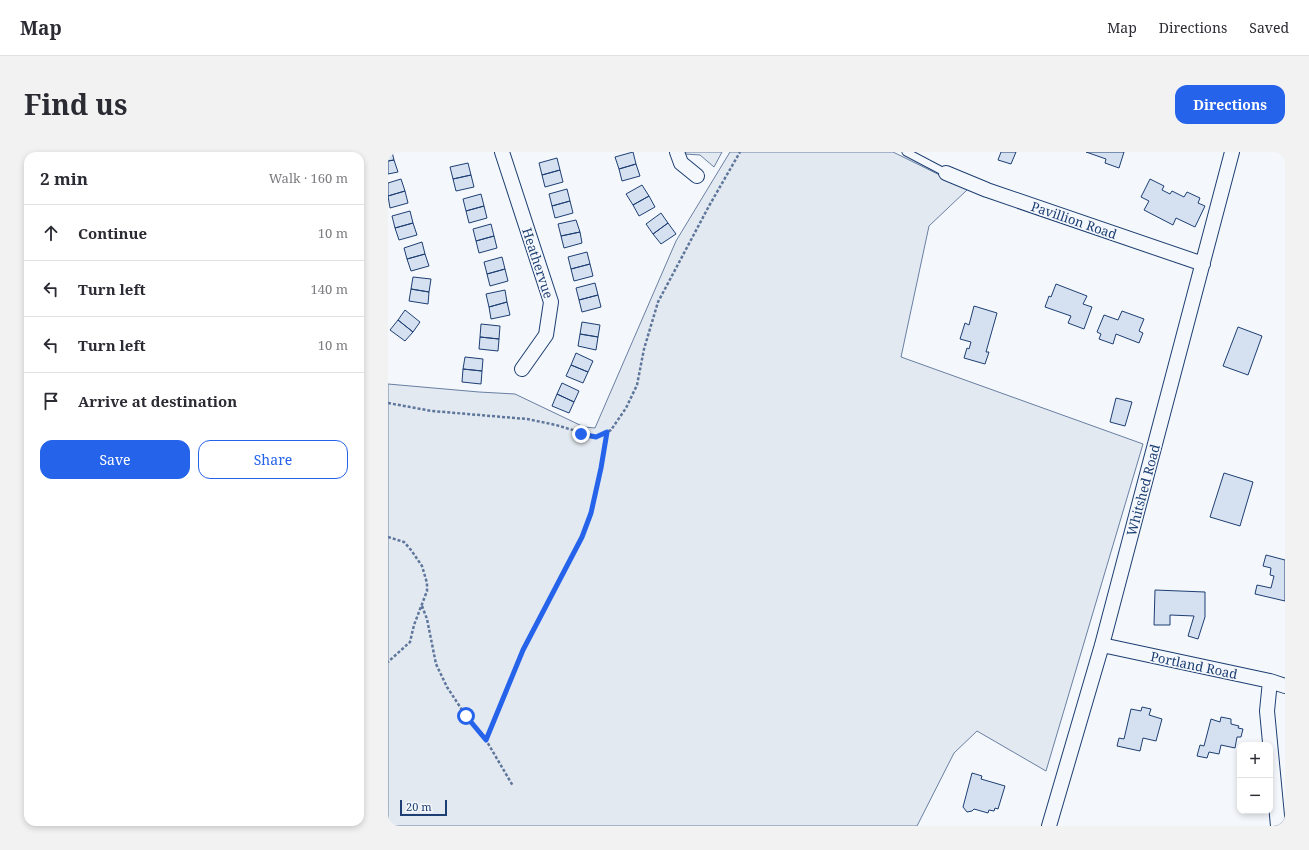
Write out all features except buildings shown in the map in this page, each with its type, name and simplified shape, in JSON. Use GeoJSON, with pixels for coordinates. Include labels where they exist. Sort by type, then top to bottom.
{"type":"FeatureCollection","features":[{"type":"Feature","properties":{"kind":"street","name":"Heathervue"},"geometry":{"type":"LineString","coordinates":[[502,152],[551,302],[546,335],[522,369]]}},
{"type":"Feature","properties":{"kind":"street"},"geometry":{"type":"LineString","coordinates":[[677,152],[681,163],[696,176]]}},
{"type":"Feature","properties":{"kind":"street","name":"Whitshed Road"},"geometry":{"type":"LineString","coordinates":[[1049,826],[1102,645],[1232,152]]}},
{"type":"Feature","properties":{"kind":"street","name":"Pavillion Road"},"geometry":{"type":"LineString","coordinates":[[946,173],[987,190],[1203,264]]}},
{"type":"Feature","properties":{"kind":"street","name":"Portland Road"},"geometry":{"type":"LineString","coordinates":[[1102,645],[1270,681],[1285,686]]}},
{"type":"Feature","properties":{"kind":"street"},"geometry":{"type":"LineString","coordinates":[[1270,681],[1267,711],[1278,826]]}},
{"type":"Feature","properties":{"kind":"lane"},"geometry":{"type":"LineString","coordinates":[[906,152],[946,173]]}},
{"type":"Feature","properties":{"kind":"path"},"geometry":{"type":"LineString","coordinates":[[388,403],[432,411],[527,418],[596,437],[611,430],[626,408],[637,386],[644,349],[658,302],[709,206],[740,152]]}},
{"type":"Feature","properties":{"kind":"path"},"geometry":{"type":"LineString","coordinates":[[486,740],[523,650],[582,537],[591,513],[607,432]]}},
{"type":"Feature","properties":{"kind":"path"},"geometry":{"type":"LineString","coordinates":[[388,537],[404,542],[422,566],[428,590],[414,624],[410,642],[388,662]]}},
{"type":"Feature","properties":{"kind":"path"},"geometry":{"type":"LineString","coordinates":[[422,606],[427,619],[436,664],[447,687],[466,716],[486,740],[513,786]]}},
{"type":"Feature","properties":{"kind":"shaded area"},"geometry":{"type":"Polygon","coordinates":[[[685,152],[722,152],[714,167],[700,155],[685,154],[685,152]]]}},
{"type":"Feature","properties":{"kind":"shaded area"},"geometry":{"type":"Polygon","coordinates":[[[730,152],[893,152],[968,189],[929,226],[901,357],[1143,444],[1046,771],[977,731],[954,753],[917,826],[388,826],[388,384],[515,394],[584,427],[595,428],[676,241],[730,152]]]}},
{"type":"Feature","properties":{"kind":"route"},"geometry":{"type":"LineString","coordinates":[[466,716],[486,740],[523,650],[582,537],[591,513],[598,484],[607,432],[596,437],[581,434]]}}]}
